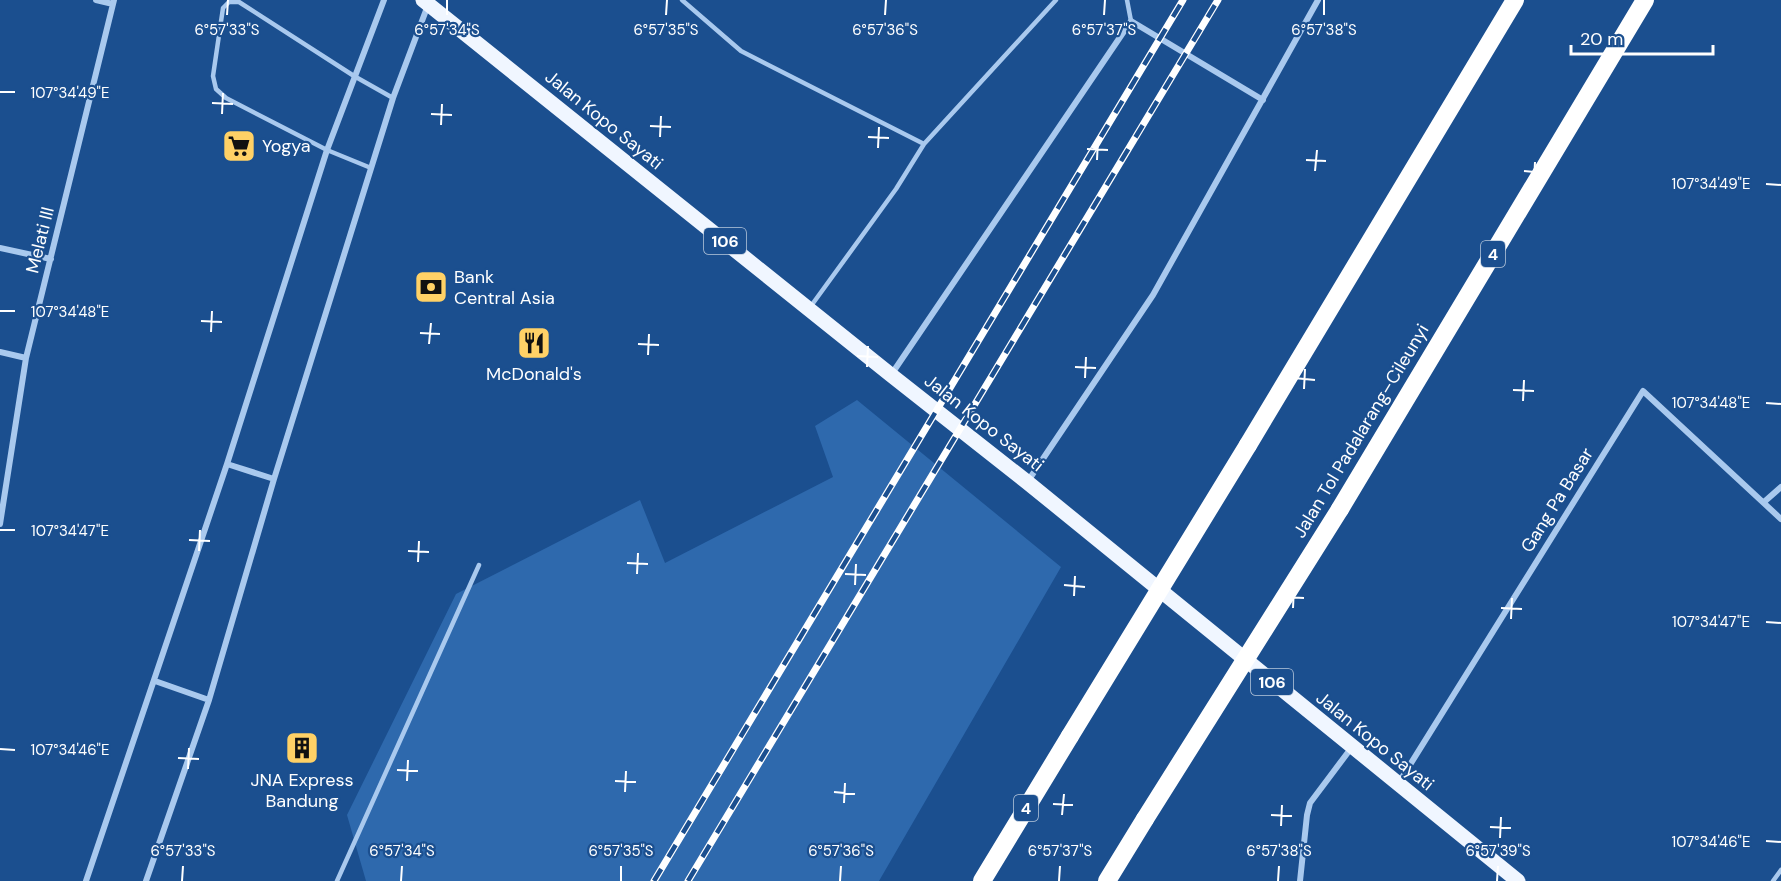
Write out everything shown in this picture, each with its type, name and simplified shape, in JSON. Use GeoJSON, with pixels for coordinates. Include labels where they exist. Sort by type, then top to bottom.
{"type":"FeatureCollection","features":[{"type":"Feature","properties":{"kind":"highway","name":"4"},"geometry":{"type":"LineString","coordinates":[[982,881],[1248,445],[1515,0]]}},
{"type":"Feature","properties":{"kind":"highway","name":"Jalan Tol Padalarang–Cileunyi"},"geometry":{"type":"LineString","coordinates":[[1107,881],[1340,509],[1646,0]]}},
{"type":"Feature","properties":{"kind":"main road","name":"Jalan Kopo Sayati"},"geometry":{"type":"LineString","coordinates":[[425,2],[1027,482],[1518,881]]}},
{"type":"Feature","properties":{"kind":"street"},"geometry":{"type":"LineString","coordinates":[[96,0],[114,2]]}},
{"type":"Feature","properties":{"kind":"street"},"geometry":{"type":"LineString","coordinates":[[86,881],[227,464],[327,150],[384,0]]}},
{"type":"Feature","properties":{"kind":"street"},"geometry":{"type":"LineString","coordinates":[[1027,482],[1153,295],[1318,0]]}},
{"type":"Feature","properties":{"kind":"street","name":"Melati III"},"geometry":{"type":"LineString","coordinates":[[0,524],[26,358],[114,2]]}},
{"type":"Feature","properties":{"kind":"street"},"geometry":{"type":"LineString","coordinates":[[146,881],[209,700],[274,479],[425,2]]}},
{"type":"Feature","properties":{"kind":"street"},"geometry":{"type":"LineString","coordinates":[[891,375],[1131,21],[1263,100]]}},
{"type":"Feature","properties":{"kind":"street"},"geometry":{"type":"LineString","coordinates":[[0,248],[51,259]]}},
{"type":"Feature","properties":{"kind":"street"},"geometry":{"type":"LineString","coordinates":[[0,352],[26,358]]}},
{"type":"Feature","properties":{"kind":"street","name":"Gang Pa Basar"},"geometry":{"type":"LineString","coordinates":[[1397,784],[1643,391],[1781,519]]}},
{"type":"Feature","properties":{"kind":"street"},"geometry":{"type":"LineString","coordinates":[[227,464],[274,479]]}},
{"type":"Feature","properties":{"kind":"street"},"geometry":{"type":"LineString","coordinates":[[1764,502],[1781,487]]}},
{"type":"Feature","properties":{"kind":"street"},"geometry":{"type":"LineString","coordinates":[[155,681],[209,700]]}},
{"type":"Feature","properties":{"kind":"street"},"geometry":{"type":"LineString","coordinates":[[1300,881],[1310,803],[1352,747]]}},
{"type":"Feature","properties":{"kind":"lane"},"geometry":{"type":"LineString","coordinates":[[682,0],[741,51],[924,144]]}},
{"type":"Feature","properties":{"kind":"lane"},"geometry":{"type":"LineString","coordinates":[[809,309],[896,189],[924,144],[1056,0]]}},
{"type":"Feature","properties":{"kind":"lane"},"geometry":{"type":"LineString","coordinates":[[1127,0],[1131,21]]}},
{"type":"Feature","properties":{"kind":"lane"},"geometry":{"type":"LineString","coordinates":[[371,168],[327,150],[226,99],[216,89],[213,76],[223,8],[229,2],[239,2],[354,76],[393,98]]}},
{"type":"Feature","properties":{"kind":"lane"},"geometry":{"type":"LineString","coordinates":[[337,881],[479,565]]}},
{"type":"Feature","properties":{"kind":"lane"},"geometry":{"type":"LineString","coordinates":[[1773,881],[1781,870]]}},
{"type":"Feature","properties":{"kind":"shaded area"},"geometry":{"type":"Polygon","coordinates":[[[857,400],[1061,567],[879,881],[366,881],[347,815],[456,594],[640,500],[665,563],[833,477],[815,426],[857,400]]]}},
{"type":"Feature","properties":{"kind":"railway"},"geometry":{"type":"LineString","coordinates":[[654,881],[1183,0]]}},
{"type":"Feature","properties":{"kind":"railway"},"geometry":{"type":"LineString","coordinates":[[688,881],[1218,0]]}},
{"type":"Feature","properties":{"kind":"place","name":"Yogya"},"geometry":{"type":"Point","coordinates":[239,146]}},
{"type":"Feature","properties":{"kind":"place","name":"Bank Central Asia"},"geometry":{"type":"Point","coordinates":[431,287]}},
{"type":"Feature","properties":{"kind":"place","name":"McDonald's"},"geometry":{"type":"Point","coordinates":[534,343]}},
{"type":"Feature","properties":{"kind":"place","name":"JNA Express Bandung"},"geometry":{"type":"Point","coordinates":[302,748]}}]}
